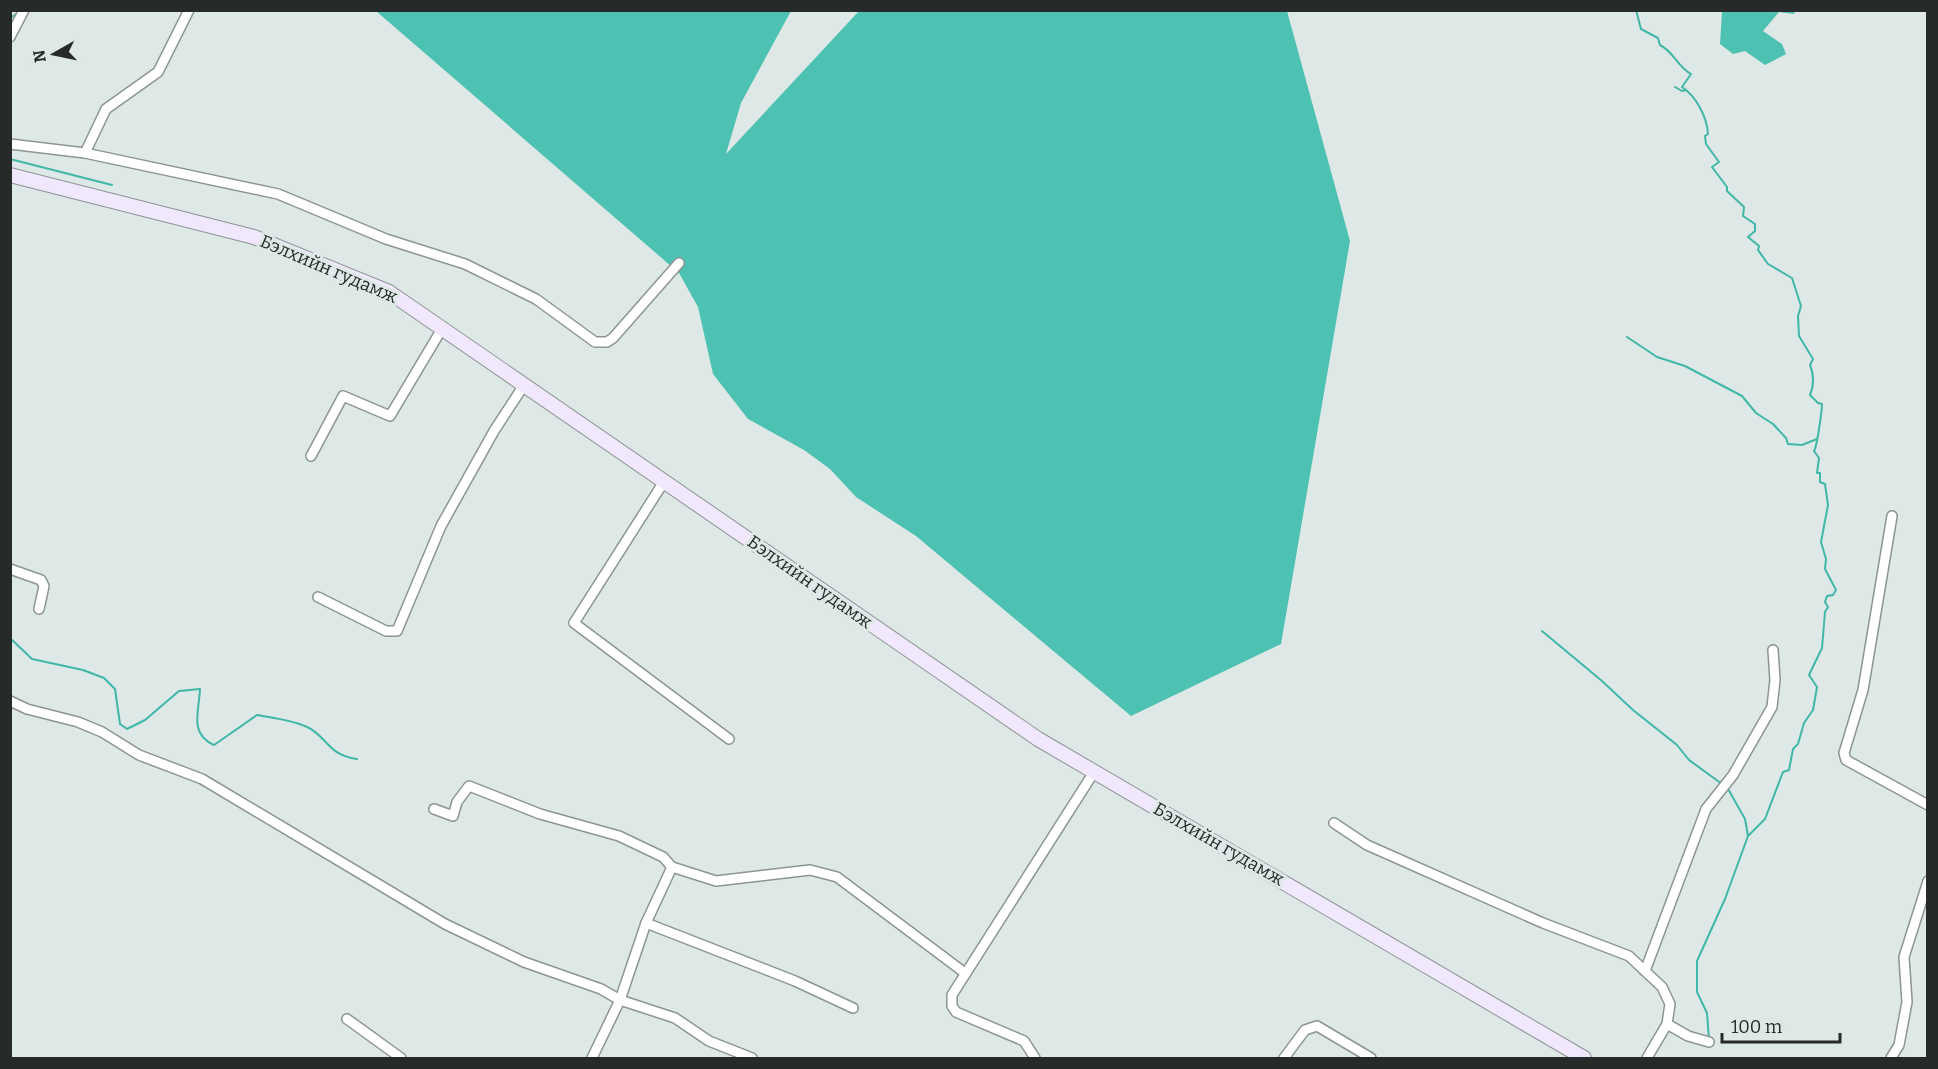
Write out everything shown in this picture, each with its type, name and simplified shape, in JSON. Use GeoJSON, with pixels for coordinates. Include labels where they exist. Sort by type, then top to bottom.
{"type":"FeatureCollection","features":[{"type":"Feature","properties":{"kind":"main road","name":"Бэлхийн гудамж"},"geometry":{"type":"LineString","coordinates":[[10,175],[254,237],[389,292],[1028,732],[1584,1059]]}},
{"type":"Feature","properties":{"kind":"street"},"geometry":{"type":"LineString","coordinates":[[10,37],[24,10]]}},
{"type":"Feature","properties":{"kind":"street"},"geometry":{"type":"LineString","coordinates":[[85,153],[106,110],[158,72],[189,10]]}},
{"type":"Feature","properties":{"kind":"street"},"geometry":{"type":"LineString","coordinates":[[10,144],[85,153],[272,192],[386,239],[465,264],[536,299],[595,342],[607,342],[613,338],[679,263]]}},
{"type":"Feature","properties":{"kind":"street"},"geometry":{"type":"LineString","coordinates":[[311,456],[343,396],[390,416],[443,327]]}},
{"type":"Feature","properties":{"kind":"street"},"geometry":{"type":"LineString","coordinates":[[318,597],[386,631],[397,631],[441,526],[494,430],[524,385]]}},
{"type":"Feature","properties":{"kind":"street"},"geometry":{"type":"LineString","coordinates":[[665,480],[574,623],[729,739]]}},
{"type":"Feature","properties":{"kind":"street"},"geometry":{"type":"LineString","coordinates":[[1892,516],[1863,690],[1844,753],[1846,760],[1928,805]]}},
{"type":"Feature","properties":{"kind":"street"},"geometry":{"type":"LineString","coordinates":[[10,569],[41,580],[44,586],[39,609]]}},
{"type":"Feature","properties":{"kind":"street"},"geometry":{"type":"LineString","coordinates":[[1645,971],[1706,809],[1733,775],[1772,707],[1775,680],[1773,650]]}},
{"type":"Feature","properties":{"kind":"street"},"geometry":{"type":"LineString","coordinates":[[10,701],[27,709],[78,722],[102,732],[139,755],[202,779],[445,924],[524,962],[601,989],[620,1000],[675,1018],[710,1041],[752,1059]]}},
{"type":"Feature","properties":{"kind":"street"},"geometry":{"type":"LineString","coordinates":[[1035,1059],[1024,1041],[956,1011],[952,1006],[952,995],[1094,772]]}},
{"type":"Feature","properties":{"kind":"street"},"geometry":{"type":"LineString","coordinates":[[434,809],[453,816],[457,802],[469,786],[540,814],[619,836],[663,857],[672,867],[716,881],[810,870],[837,877],[965,973]]}},
{"type":"Feature","properties":{"kind":"street"},"geometry":{"type":"LineString","coordinates":[[1334,824],[1367,845],[1543,923],[1629,956],[1662,987],[1670,1004],[1667,1024],[1647,1059]]}},
{"type":"Feature","properties":{"kind":"street"},"geometry":{"type":"LineString","coordinates":[[592,1059],[620,1000],[646,923],[672,867]]}},
{"type":"Feature","properties":{"kind":"street"},"geometry":{"type":"LineString","coordinates":[[1891,1059],[1899,1045],[1907,1002],[1904,957],[1928,881]]}},
{"type":"Feature","properties":{"kind":"street"},"geometry":{"type":"LineString","coordinates":[[646,923],[795,981],[853,1008]]}},
{"type":"Feature","properties":{"kind":"street"},"geometry":{"type":"LineString","coordinates":[[347,1019],[401,1059]]}},
{"type":"Feature","properties":{"kind":"street"},"geometry":{"type":"LineString","coordinates":[[1667,1024],[1688,1036],[1709,1042]]}},
{"type":"Feature","properties":{"kind":"street"},"geometry":{"type":"LineString","coordinates":[[1284,1059],[1305,1030],[1317,1026],[1371,1059]]}},
{"type":"Feature","properties":{"kind":"green space"},"geometry":{"type":"Polygon","coordinates":[[[376,11],[791,11],[741,103],[726,154],[859,11],[1287,11],[1350,241],[1281,644],[1131,716],[916,536],[856,497],[830,469],[804,450],[748,419],[713,374],[698,307],[679,273],[376,11]]]}},
{"type":"Feature","properties":{"kind":"green space"},"geometry":{"type":"Polygon","coordinates":[[[1722,11],[1795,11],[1794,14],[1779,12],[1763,31],[1782,44],[1786,54],[1765,65],[1745,51],[1733,54],[1720,44],[1722,11]]]}},
{"type":"Feature","properties":{"kind":"waterway"},"geometry":{"type":"LineString","coordinates":[[1636,10],[1641,29],[1658,38],[1660,45],[1691,74],[1682,87],[1696,101],[1703,114],[1708,134],[1705,136],[1706,144],[1719,162],[1712,167],[1727,187],[1727,191],[1744,207],[1743,216],[1755,224],[1755,231],[1748,237],[1759,246],[1758,250],[1768,264],[1792,278],[1801,306],[1798,316],[1799,336],[1813,359],[1810,365],[1813,380],[1810,395],[1822,404],[1814,451],[1819,458],[1817,473],[1820,473],[1820,482],[1825,484],[1828,505],[1821,542],[1826,559],[1825,569],[1836,590],[1833,595],[1827,596],[1825,602],[1828,607],[1825,612],[1822,648],[1809,675],[1817,687],[1813,710],[1804,723],[1798,744],[1793,749],[1789,770],[1783,772],[1765,819],[1748,836],[1725,899],[1697,961],[1697,992],[1707,1013],[1709,1040]]}},
{"type":"Feature","properties":{"kind":"waterway"},"geometry":{"type":"LineString","coordinates":[[10,18],[18,13]]}},
{"type":"Feature","properties":{"kind":"waterway"},"geometry":{"type":"LineString","coordinates":[[1675,87],[1682,91],[1686,90]]}},
{"type":"Feature","properties":{"kind":"waterway"},"geometry":{"type":"LineString","coordinates":[[10,159],[112,185]]}},
{"type":"Feature","properties":{"kind":"waterway"},"geometry":{"type":"LineString","coordinates":[[1627,337],[1657,357],[1685,366],[1742,396],[1756,413],[1773,424],[1786,438],[1788,444],[1802,445],[1817,439]]}},
{"type":"Feature","properties":{"kind":"waterway"},"geometry":{"type":"LineString","coordinates":[[1542,631],[1677,745],[1689,760],[1722,784]]}},
{"type":"Feature","properties":{"kind":"waterway"},"geometry":{"type":"LineString","coordinates":[[10,638],[32,659],[83,670],[104,678],[115,689],[120,724],[127,729],[145,720],[179,691],[200,689],[198,729],[201,735],[214,745],[257,715],[307,727],[339,753],[357,759]]}},
{"type":"Feature","properties":{"kind":"waterway"},"geometry":{"type":"LineString","coordinates":[[1727,787],[1745,819],[1748,836]]}}]}
